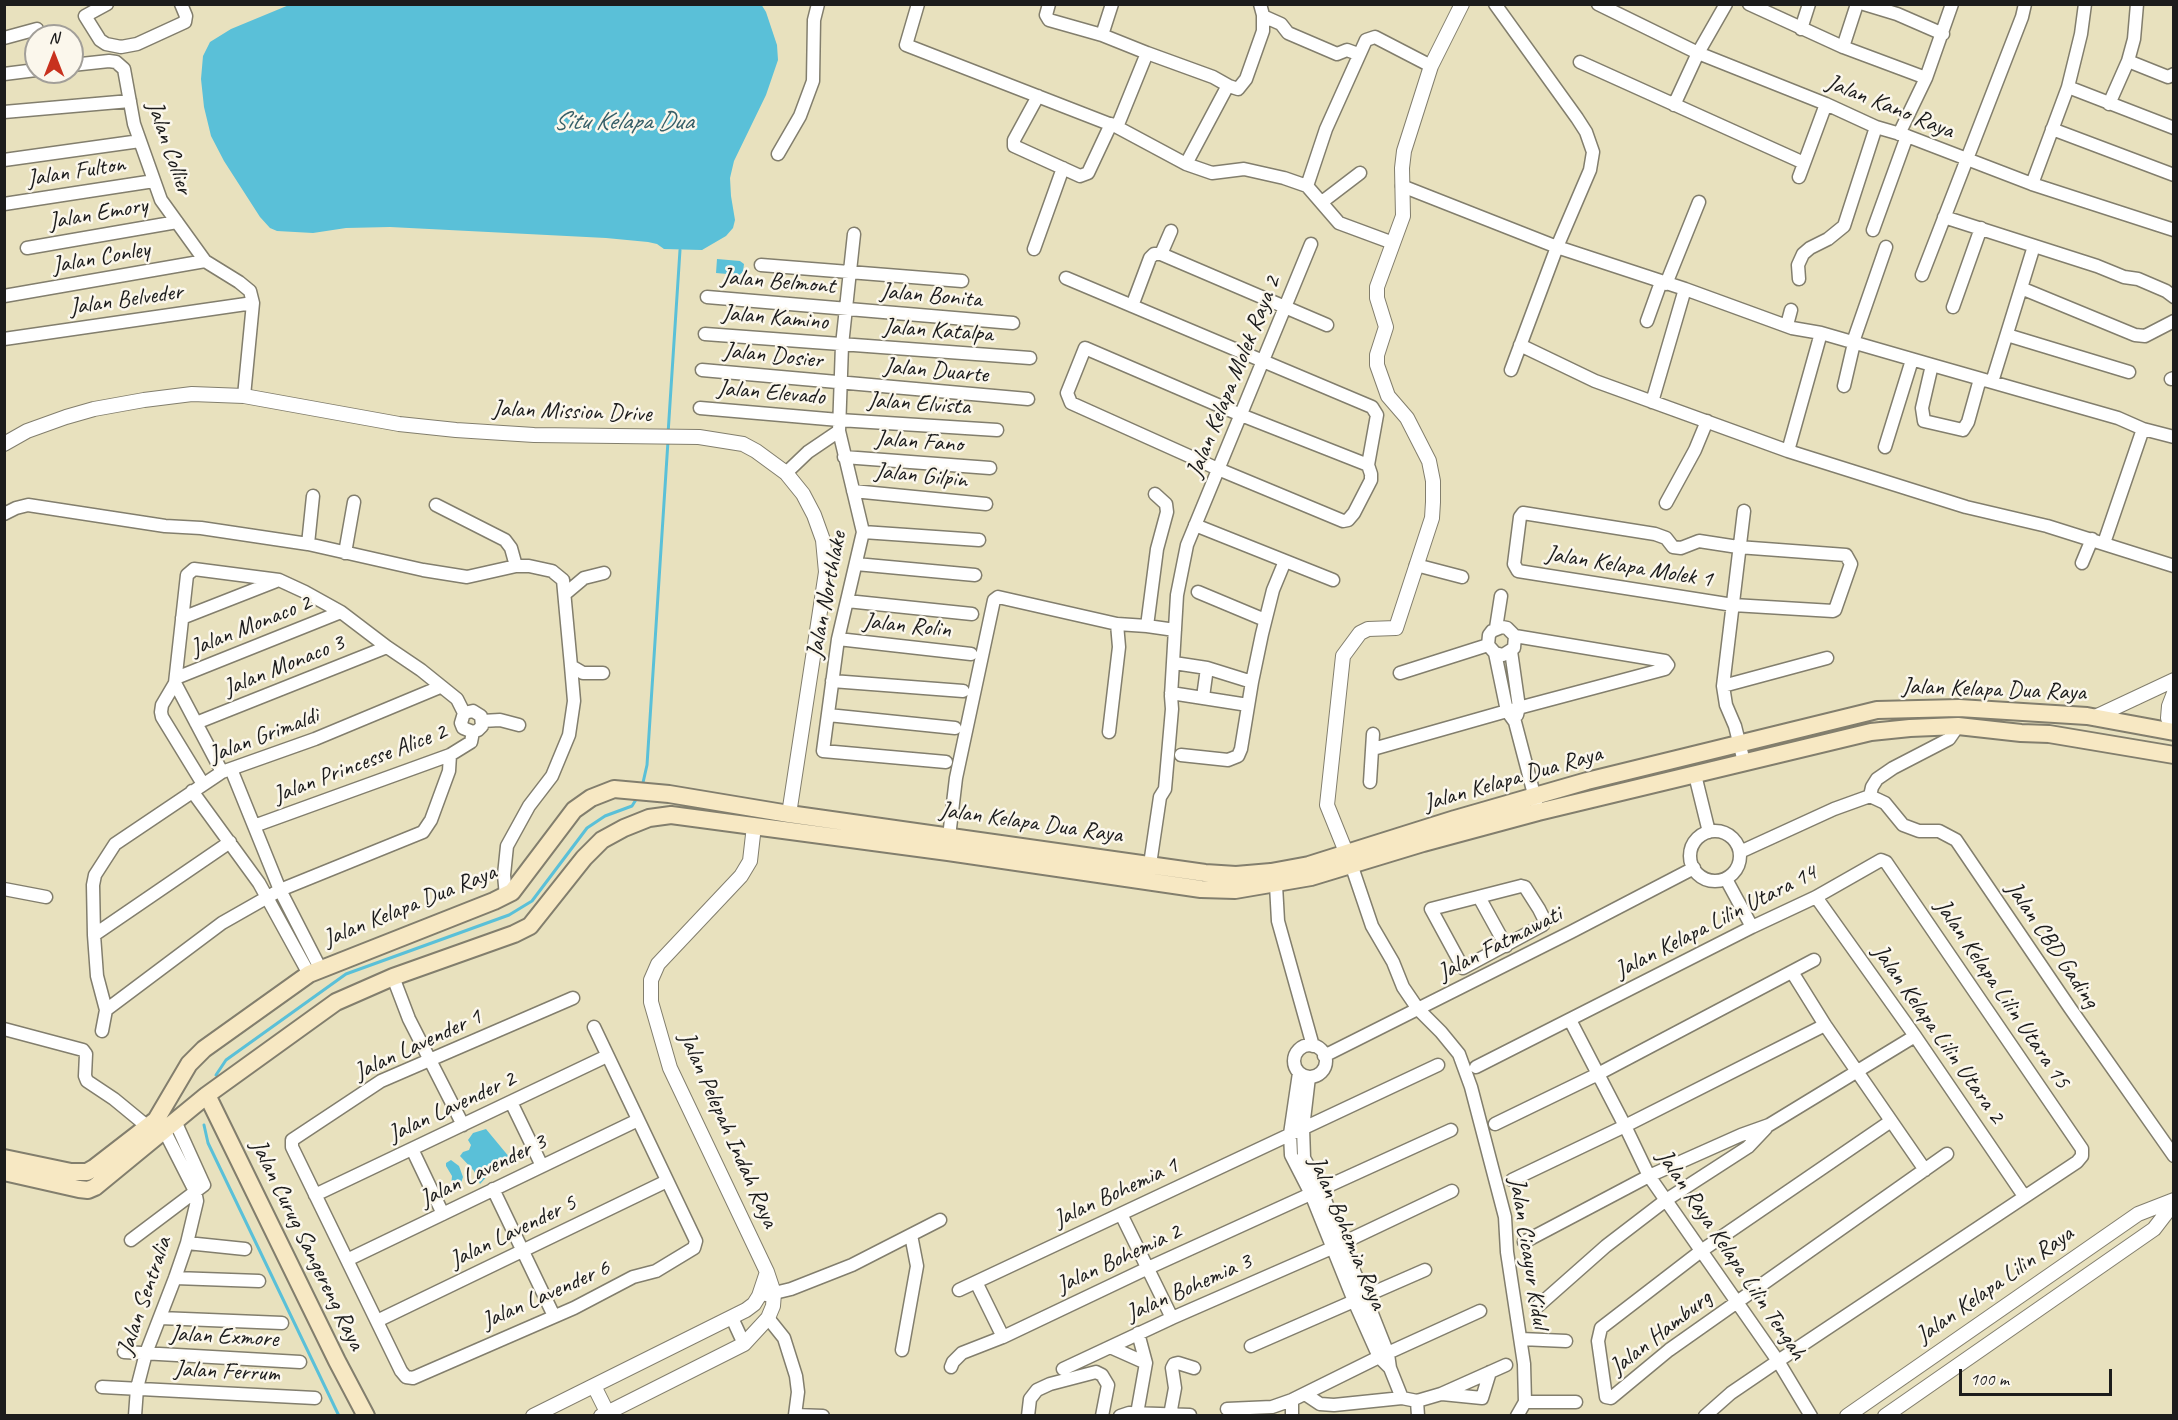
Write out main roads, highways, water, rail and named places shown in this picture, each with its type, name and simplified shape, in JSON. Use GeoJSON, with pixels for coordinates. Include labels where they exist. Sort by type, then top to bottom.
{"type":"FeatureCollection","features":[{"type":"Feature","properties":{"kind":"main road","name":"Jalan Kelapa Dua Raya"},"geometry":{"type":"LineString","coordinates":[[162,1126],[156,1120],[195,1058],[314,971],[506,896],[512,892],[574,810],[591,798],[614,789],[672,795],[948,844],[1148,873],[1236,875],[1349,859],[1740,744],[1877,710],[1959,708],[2095,717],[2174,732]]}},
{"type":"Feature","properties":{"kind":"main road"},"geometry":{"type":"LineString","coordinates":[[2049,734],[2053,715]]}},
{"type":"Feature","properties":{"kind":"main road","name":"Jalan Kelapa Dua Raya"},"geometry":{"type":"LineString","coordinates":[[1536,804],[1695,776],[1871,732],[1910,728],[1958,726],[2021,734],[2049,734],[2174,756]]}},
{"type":"Feature","properties":{"kind":"main road"},"geometry":{"type":"LineString","coordinates":[[671,815],[672,795]]}},
{"type":"Feature","properties":{"kind":"main road","name":"Jalan Kelapa Dua Raya"},"geometry":{"type":"LineString","coordinates":[[87,1172],[162,1126],[336,1002],[393,977],[530,926],[584,858],[602,840],[641,821],[671,815],[948,844]]}},
{"type":"Feature","properties":{"kind":"main road","name":"Jalan Kelapa Dua Raya"},"geometry":{"type":"LineString","coordinates":[[1148,873],[1202,889],[1235,890],[1276,885],[1311,877],[1349,859]]}},
{"type":"Feature","properties":{"kind":"main road","name":"Jalan Curug Sangereng Raya"},"geometry":{"type":"LineString","coordinates":[[207,1095],[366,1416]]}},
{"type":"Feature","properties":{"kind":"main road","name":"Jalan Kelapa Dua Raya"},"geometry":{"type":"LineString","coordinates":[[88,1190],[101,1183],[162,1126]]}},
{"type":"Feature","properties":{"kind":"main road"},"geometry":{"type":"LineString","coordinates":[[4,1158],[71,1172],[87,1172],[88,1190],[4,1172]]}},
{"type":"Feature","properties":{"kind":"water","name":"Situ Kelapa Dua"},"geometry":{"type":"Polygon","coordinates":[[[761,4],[777,45],[778,60],[766,95],[734,161],[730,178],[735,220],[733,228],[726,236],[702,250],[664,249],[648,242],[606,238],[390,227],[346,228],[313,233],[277,231],[270,228],[260,217],[224,161],[211,136],[204,107],[201,79],[203,56],[210,42],[231,29],[289,5],[761,4]]]}},
{"type":"Feature","properties":{"kind":"water"},"geometry":{"type":"Polygon","coordinates":[[[717,259],[740,261],[744,264],[743,272],[739,275],[716,273],[717,259]]]}},
{"type":"Feature","properties":{"kind":"water"},"geometry":{"type":"Polygon","coordinates":[[[486,1129],[510,1158],[510,1164],[490,1173],[480,1184],[474,1171],[460,1156],[469,1150],[471,1145],[468,1140],[473,1133],[486,1129]]]}},
{"type":"Feature","properties":{"kind":"water"},"geometry":{"type":"Polygon","coordinates":[[[451,1160],[459,1166],[463,1177],[456,1191],[451,1187],[452,1176],[446,1166],[446,1163],[451,1160]]]}},
{"type":"Feature","properties":{"kind":"waterway"},"geometry":{"type":"LineString","coordinates":[[668,434],[680,250]]}},
{"type":"Feature","properties":{"kind":"waterway"},"geometry":{"type":"LineString","coordinates":[[642,787],[647,765],[668,441]]}},
{"type":"Feature","properties":{"kind":"waterway"},"geometry":{"type":"LineString","coordinates":[[216,1075],[226,1060],[346,974],[509,915],[532,901],[587,828],[605,816],[632,806],[637,798]]}},
{"type":"Feature","properties":{"kind":"waterway"},"geometry":{"type":"LineString","coordinates":[[204,1125],[208,1143],[339,1416]]}}]}
